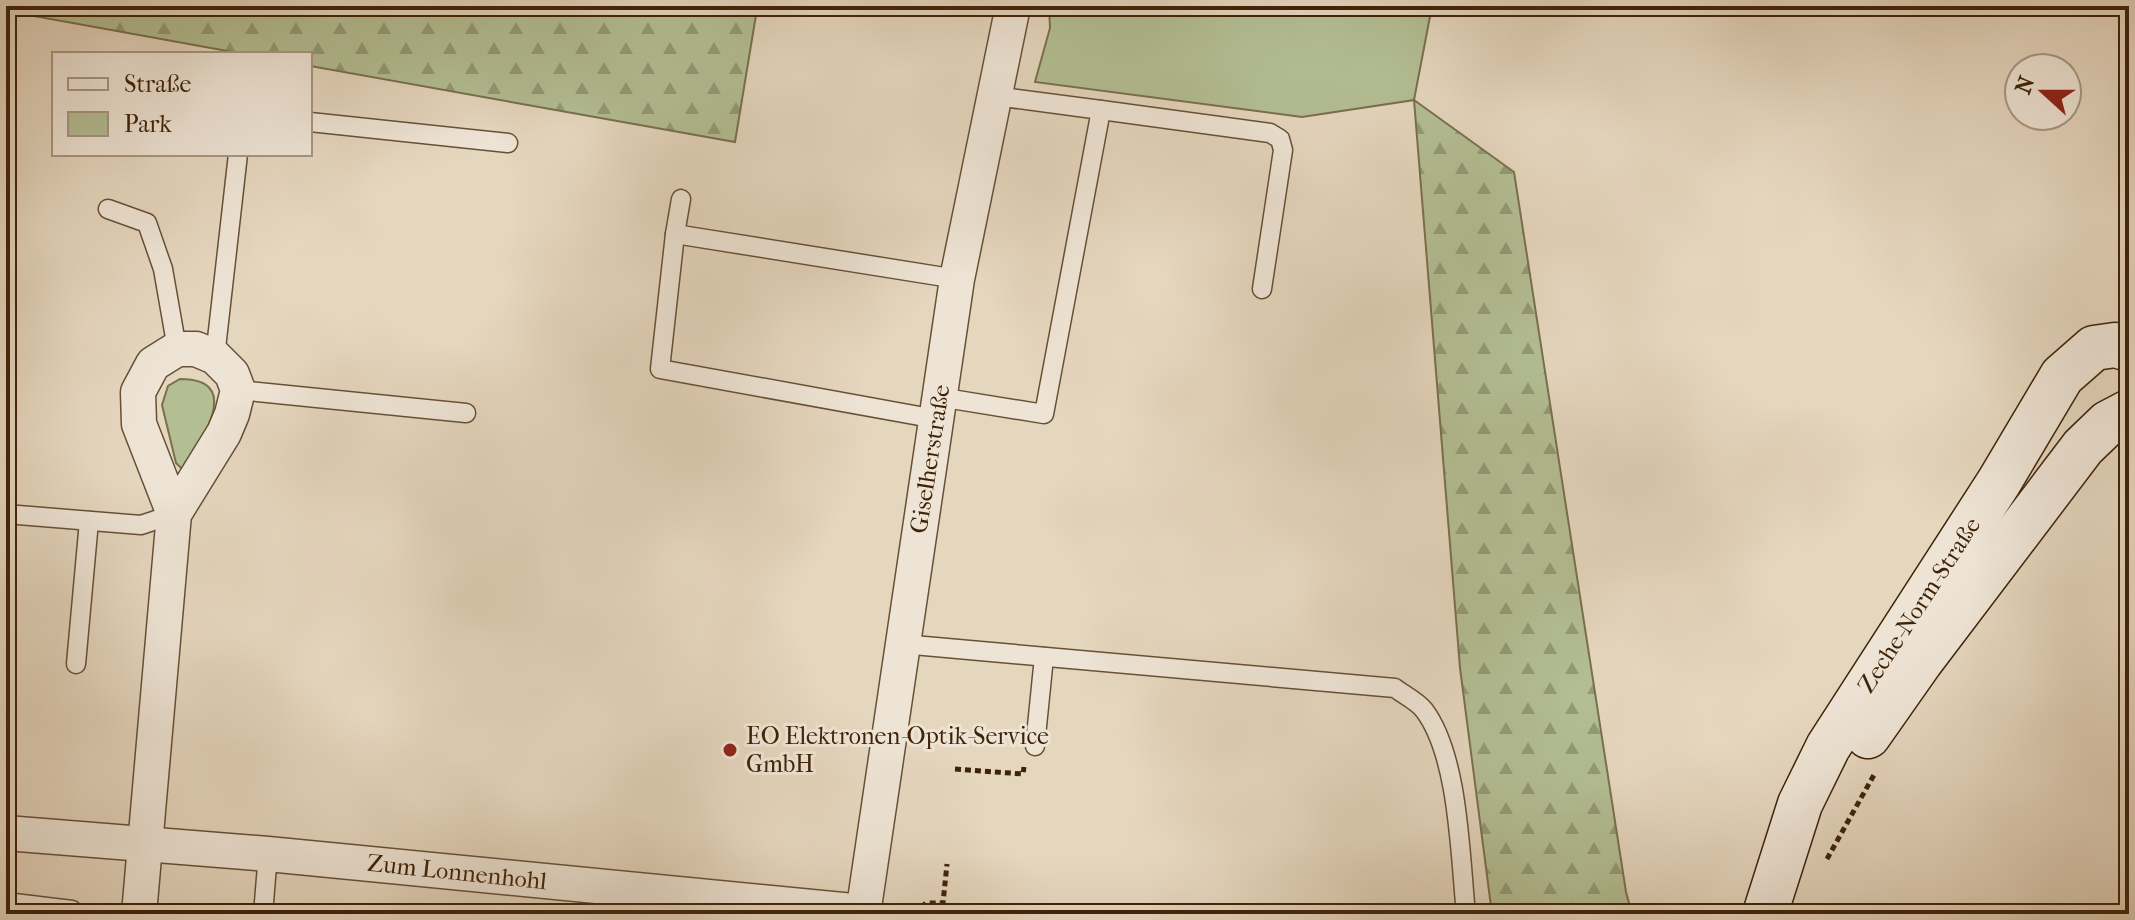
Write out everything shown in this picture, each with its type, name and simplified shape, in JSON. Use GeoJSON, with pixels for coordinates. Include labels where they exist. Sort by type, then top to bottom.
{"type":"FeatureCollection","features":[{"type":"Feature","properties":{"kind":"main road","name":"Zeche-Norm-Straße"},"geometry":{"type":"LineString","coordinates":[[1765,914],[1800,804],[1828,747],[1999,482],[2062,376],[2094,348],[2115,345],[2129,349]]}},
{"type":"Feature","properties":{"kind":"main road","name":"Zeche-Norm-Straße"},"geometry":{"type":"LineString","coordinates":[[1772,914],[1821,815],[1869,735],[1920,662],[2083,447],[2108,423],[2129,412]]}},
{"type":"Feature","properties":{"kind":"street","name":"Giselherstraße"},"geometry":{"type":"LineString","coordinates":[[863,913],[957,279],[1013,6]]}},
{"type":"Feature","properties":{"kind":"street"},"geometry":{"type":"LineString","coordinates":[[139,914],[174,514],[139,424],[138,392],[153,364],[177,349],[196,349],[215,357],[232,374],[238,390],[224,433],[174,514]]}},
{"type":"Feature","properties":{"kind":"street","name":"Zum Lonnenhohl"},"geometry":{"type":"LineString","coordinates":[[6,833],[268,854],[863,913]]}},
{"type":"Feature","properties":{"kind":"lane"},"geometry":{"type":"LineString","coordinates":[[995,96],[1270,133],[1280,139],[1283,150],[1262,289]]}},
{"type":"Feature","properties":{"kind":"lane"},"geometry":{"type":"LineString","coordinates":[[681,199],[660,369],[937,408],[1044,414],[1101,110]]}},
{"type":"Feature","properties":{"kind":"lane"},"geometry":{"type":"LineString","coordinates":[[312,122],[508,143]]}},
{"type":"Feature","properties":{"kind":"lane"},"geometry":{"type":"LineString","coordinates":[[215,357],[238,156]]}},
{"type":"Feature","properties":{"kind":"lane"},"geometry":{"type":"LineString","coordinates":[[108,209],[147,223],[163,269],[177,349]]}},
{"type":"Feature","properties":{"kind":"lane"},"geometry":{"type":"LineString","coordinates":[[675,234],[957,279]]}},
{"type":"Feature","properties":{"kind":"lane"},"geometry":{"type":"LineString","coordinates":[[238,390],[466,413]]}},
{"type":"Feature","properties":{"kind":"lane"},"geometry":{"type":"LineString","coordinates":[[6,514],[141,525],[174,514]]}},
{"type":"Feature","properties":{"kind":"lane"},"geometry":{"type":"LineString","coordinates":[[76,664],[89,521]]}},
{"type":"Feature","properties":{"kind":"lane"},"geometry":{"type":"LineString","coordinates":[[902,644],[1395,688],[1422,707],[1438,730],[1450,770],[1466,914]]}},
{"type":"Feature","properties":{"kind":"lane"},"geometry":{"type":"LineString","coordinates":[[1035,746],[1044,657]]}},
{"type":"Feature","properties":{"kind":"lane"},"geometry":{"type":"LineString","coordinates":[[263,914],[268,854]]}},
{"type":"Feature","properties":{"kind":"lane"},"geometry":{"type":"LineString","coordinates":[[6,902],[72,910]]}},
{"type":"Feature","properties":{"kind":"path"},"geometry":{"type":"LineString","coordinates":[[955,769],[1023,774],[1026,746],[1035,746]]}},
{"type":"Feature","properties":{"kind":"path"},"geometry":{"type":"LineString","coordinates":[[914,914],[926,903],[943,903],[947,864]]}},
{"type":"Feature","properties":{"kind":"green space"},"geometry":{"type":"Polygon","coordinates":[[[6,6],[715,6],[756,15],[735,142],[312,66],[312,52],[233,52],[6,11],[6,6]]]}},
{"type":"Feature","properties":{"kind":"green space"},"geometry":{"type":"Polygon","coordinates":[[[1049,6],[1432,6],[1414,100],[1302,117],[1035,82],[1050,28],[1049,6]]]}},
{"type":"Feature","properties":{"kind":"green space"},"geometry":{"type":"Polygon","coordinates":[[[1414,100],[1514,172],[1626,892],[1632,914],[1492,914],[1460,668],[1414,100]]]}},
{"type":"Feature","properties":{"kind":"green space"},"geometry":{"type":"Polygon","coordinates":[[[180,379],[199,382],[210,389],[214,399],[208,426],[182,469],[176,463],[162,405],[168,386],[180,379]]]}},
{"type":"Feature","properties":{"kind":"place","name":"EO Elektronen-Optik-Service GmbH"},"geometry":{"type":"Point","coordinates":[730,750]}}]}
